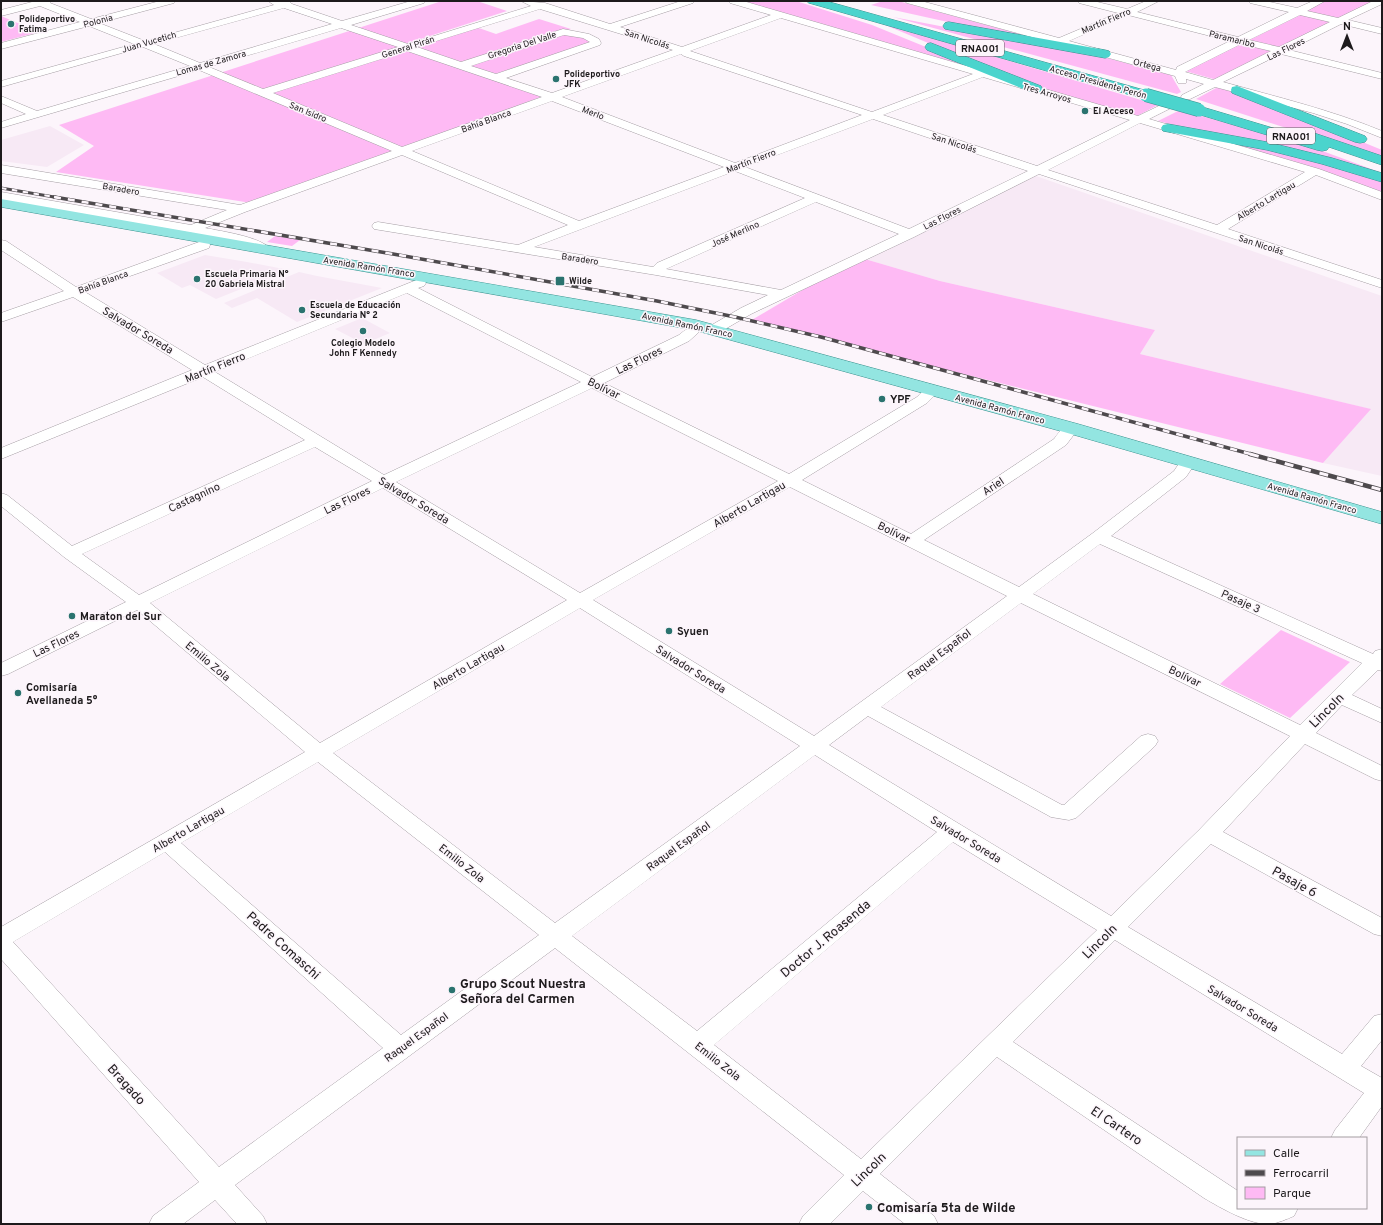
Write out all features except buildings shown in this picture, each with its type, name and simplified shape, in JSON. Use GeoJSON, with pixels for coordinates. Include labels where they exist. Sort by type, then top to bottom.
{"type":"FeatureCollection","features":[{"type":"Feature","properties":{"kind":"highway"},"geometry":{"type":"LineString","coordinates":[[808,1],[904,35],[1036,89]]}},
{"type":"Feature","properties":{"kind":"highway","name":"Acceso Presidente Perón"},"geometry":{"type":"LineString","coordinates":[[813,1],[1290,130],[1382,161]]}},
{"type":"Feature","properties":{"kind":"highway","name":"Acceso Presidente Perón"},"geometry":{"type":"LineString","coordinates":[[831,1],[1150,93]]}},
{"type":"Feature","properties":{"kind":"highway"},"geometry":{"type":"LineString","coordinates":[[835,1],[962,29],[1105,54]]}},
{"type":"Feature","properties":{"kind":"highway"},"geometry":{"type":"LineString","coordinates":[[1237,90],[1382,148]]}},
{"type":"Feature","properties":{"kind":"highway","name":"Acceso Presidente Perón"},"geometry":{"type":"LineString","coordinates":[[1202,107],[1292,136],[1382,168]]}},
{"type":"Feature","properties":{"kind":"highway"},"geometry":{"type":"LineString","coordinates":[[1168,128],[1268,146],[1327,161],[1382,178]]}},
{"type":"Feature","properties":{"kind":"main road","name":"Avenida Ramón Franco"},"geometry":{"type":"LineString","coordinates":[[4,206],[204,245],[692,332],[930,393]]}},
{"type":"Feature","properties":{"kind":"main road","name":"Avenida Ramón Franco"},"geometry":{"type":"LineString","coordinates":[[4,206],[264,250],[419,283],[674,320],[715,329],[930,393],[1382,518]]}},
{"type":"Feature","properties":{"kind":"main road","name":"Avenida Ramón Franco"},"geometry":{"type":"LineString","coordinates":[[1186,465],[1382,524]]}},
{"type":"Feature","properties":{"kind":"street","name":"Polonia"},"geometry":{"type":"LineString","coordinates":[[1,46],[171,1]]}},
{"type":"Feature","properties":{"kind":"street","name":"Merlo"},"geometry":{"type":"LineString","coordinates":[[273,1],[552,98],[910,234]]}},
{"type":"Feature","properties":{"kind":"street","name":"Juan Vucetich"},"geometry":{"type":"LineString","coordinates":[[1,84],[296,1]]}},
{"type":"Feature","properties":{"kind":"street","name":"Lomas de Zamora"},"geometry":{"type":"LineString","coordinates":[[1,126],[421,1]]}},
{"type":"Feature","properties":{"kind":"street","name":"San Nicolás"},"geometry":{"type":"LineString","coordinates":[[526,1],[611,27],[688,54],[1382,284]]}},
{"type":"Feature","properties":{"kind":"street","name":"General Pirán"},"geometry":{"type":"LineString","coordinates":[[262,93],[554,1]]}},
{"type":"Feature","properties":{"kind":"street","name":"Gregoria Del Valle"},"geometry":{"type":"LineString","coordinates":[[586,36],[690,1]]}},
{"type":"Feature","properties":{"kind":"street","name":"Tres Arroyos"},"geometry":{"type":"LineString","coordinates":[[733,1],[1314,171],[1382,196]]}},
{"type":"Feature","properties":{"kind":"street","name":"Ortega"},"geometry":{"type":"LineString","coordinates":[[910,1],[1058,42],[1179,73],[1329,115],[1379,131]]}},
{"type":"Feature","properties":{"kind":"street"},"geometry":{"type":"LineString","coordinates":[[932,7],[949,1]]}},
{"type":"Feature","properties":{"kind":"street","name":"Paramaribo"},"geometry":{"type":"LineString","coordinates":[[1082,1],[1382,76]]}},
{"type":"Feature","properties":{"kind":"street","name":"Martín Fierro"},"geometry":{"type":"LineString","coordinates":[[1058,42],[1154,1]]}},
{"type":"Feature","properties":{"kind":"street"},"geometry":{"type":"LineString","coordinates":[[1253,1],[1382,31]]}},
{"type":"Feature","properties":{"kind":"street"},"geometry":{"type":"LineString","coordinates":[[1179,73],[1181,69],[1320,1]]}},
{"type":"Feature","properties":{"kind":"street","name":"Las Flores"},"geometry":{"type":"LineString","coordinates":[[1179,73],[1189,96],[1380,1]]}},
{"type":"Feature","properties":{"kind":"street","name":"San Isidro"},"geometry":{"type":"LineString","coordinates":[[41,2],[199,66],[579,225]]}},
{"type":"Feature","properties":{"kind":"street"},"geometry":{"type":"LineString","coordinates":[[1,13],[41,2]]}},
{"type":"Feature","properties":{"kind":"street","name":"Bahía Blanca"},"geometry":{"type":"LineString","coordinates":[[192,229],[241,209],[780,15]]}},
{"type":"Feature","properties":{"kind":"street","name":"Gregoria Del Valle"},"geometry":{"type":"LineString","coordinates":[[459,66],[561,32],[586,36],[596,42],[496,78]]}},
{"type":"Feature","properties":{"kind":"street","name":"Martín Fierro"},"geometry":{"type":"LineString","coordinates":[[519,249],[579,225],[982,74]]}},
{"type":"Feature","properties":{"kind":"street"},"geometry":{"type":"LineString","coordinates":[[1,99],[37,115]]}},
{"type":"Feature","properties":{"kind":"street","name":"Las Flores"},"geometry":{"type":"LineString","coordinates":[[715,329],[746,311],[910,234],[1169,105]]}},
{"type":"Feature","properties":{"kind":"street","name":"Baradero"},"geometry":{"type":"LineString","coordinates":[[1,169],[241,209]]}},
{"type":"Feature","properties":{"kind":"street","name":"Alberto Lartigau"},"geometry":{"type":"LineString","coordinates":[[1218,230],[1314,171]]}},
{"type":"Feature","properties":{"kind":"street","name":"José Merlino"},"geometry":{"type":"LineString","coordinates":[[656,271],[662,266],[815,198]]}},
{"type":"Feature","properties":{"kind":"street"},"geometry":{"type":"LineString","coordinates":[[4,206],[41,204],[192,229],[248,241],[264,250]]}},
{"type":"Feature","properties":{"kind":"street"},"geometry":{"type":"LineString","coordinates":[[4,206],[41,204]]}},
{"type":"Feature","properties":{"kind":"street","name":"Baradero"},"geometry":{"type":"LineString","coordinates":[[378,226],[656,271],[782,294]]}},
{"type":"Feature","properties":{"kind":"street","name":"Salvador Soreda"},"geometry":{"type":"LineString","coordinates":[[1,244],[75,292],[384,482],[580,600],[952,831],[1381,1091]]}},
{"type":"Feature","properties":{"kind":"street","name":"Bahía Blanca"},"geometry":{"type":"LineString","coordinates":[[1,318],[204,245]]}},
{"type":"Feature","properties":{"kind":"street","name":"Martín Fierro"},"geometry":{"type":"LineString","coordinates":[[1,454],[419,283]]}},
{"type":"Feature","properties":{"kind":"street","name":"Bolívar"},"geometry":{"type":"LineString","coordinates":[[419,283],[593,383],[1382,774]]}},
{"type":"Feature","properties":{"kind":"street","name":"Las Flores"},"geometry":{"type":"LineString","coordinates":[[1,670],[384,482],[593,383],[684,338],[692,332]]}},
{"type":"Feature","properties":{"kind":"street","name":"Alberto Lartigau"},"geometry":{"type":"LineString","coordinates":[[1,938],[580,600],[789,481],[930,393]]}},
{"type":"Feature","properties":{"kind":"street","name":"Ariel"},"geometry":{"type":"LineString","coordinates":[[911,541],[1060,442],[1069,432]]}},
{"type":"Feature","properties":{"kind":"street","name":"Castagnino"},"geometry":{"type":"LineString","coordinates":[[70,553],[317,440]]}},
{"type":"Feature","properties":{"kind":"street","name":"Raquel Español"},"geometry":{"type":"LineString","coordinates":[[162,1224],[400,1048],[1099,537],[1180,474],[1186,465]]}},
{"type":"Feature","properties":{"kind":"street","name":"Emilio Zola"},"geometry":{"type":"LineString","coordinates":[[1,498],[70,553],[139,603],[319,753],[926,1224]]}},
{"type":"Feature","properties":{"kind":"street","name":"Pasaje 3"},"geometry":{"type":"LineString","coordinates":[[1099,537],[1380,661]]}},
{"type":"Feature","properties":{"kind":"street","name":"Lincoln"},"geometry":{"type":"LineString","coordinates":[[812,1224],[997,1044],[1208,833],[1302,734],[1380,661]]}},
{"type":"Feature","properties":{"kind":"street"},"geometry":{"type":"LineString","coordinates":[[1340,697],[1382,717]]}},
{"type":"Feature","properties":{"kind":"street"},"geometry":{"type":"LineString","coordinates":[[868,707],[1058,812],[1070,813],[1148,741]]}},
{"type":"Feature","properties":{"kind":"street","name":"Doctor J. Roasenda"},"geometry":{"type":"LineString","coordinates":[[697,1045],[952,831]]}},
{"type":"Feature","properties":{"kind":"street","name":"Pasaje 6"},"geometry":{"type":"LineString","coordinates":[[1208,833],[1382,928]]}},
{"type":"Feature","properties":{"kind":"street","name":"Padre Comaschi"},"geometry":{"type":"LineString","coordinates":[[167,842],[400,1048]]}},
{"type":"Feature","properties":{"kind":"street","name":"Bragado"},"geometry":{"type":"LineString","coordinates":[[1,944],[254,1224]]}},
{"type":"Feature","properties":{"kind":"street"},"geometry":{"type":"LineString","coordinates":[[1344,1069],[1382,1023]]}},
{"type":"Feature","properties":{"kind":"street","name":"El Cartero"},"geometry":{"type":"LineString","coordinates":[[997,1044],[1213,1190],[1237,1203]]}},
{"type":"Feature","properties":{"kind":"street"},"geometry":{"type":"LineString","coordinates":[[1345,1137],[1381,1091]]}},
{"type":"Feature","properties":{"kind":"shaded area"},"geometry":{"type":"Polygon","coordinates":[[[50,126],[84,145],[47,167],[1,161],[1,140],[50,126]]]}},
{"type":"Feature","properties":{"kind":"shaded area"},"geometry":{"type":"Polygon","coordinates":[[[1033,175],[1382,296],[1382,476],[1323,463],[1370,409],[1140,354],[1155,330],[940,281],[858,257],[1033,175]]]}},
{"type":"Feature","properties":{"kind":"shaded area","name":"Escuela Primaria N° 20 Gabriela Mistral"},"geometry":{"type":"Polygon","coordinates":[[[205,255],[289,270],[216,299],[190,285],[182,288],[157,273],[205,255]]]}},
{"type":"Feature","properties":{"kind":"shaded area","name":"Escuela de Educación Secundaria N° 2"},"geometry":{"type":"Polygon","coordinates":[[[299,272],[382,288],[297,322],[257,298],[232,308],[224,303],[299,272]]]}},
{"type":"Feature","properties":{"kind":"shaded area","name":"Colegio Modelo John F Kennedy"},"geometry":{"type":"Polygon","coordinates":[[[362,318],[390,333],[364,344],[335,329],[362,318]]]}},
{"type":"Feature","properties":{"kind":"green space"},"geometry":{"type":"Polygon","coordinates":[[[442,1],[477,1],[507,11],[402,45],[546,95],[257,204],[56,172],[94,146],[59,125],[442,1]]]}},
{"type":"Feature","properties":{"kind":"green space"},"geometry":{"type":"Polygon","coordinates":[[[740,1],[796,1],[872,25],[997,76],[740,1]]]}},
{"type":"Feature","properties":{"kind":"green space"},"geometry":{"type":"Polygon","coordinates":[[[883,1],[898,1],[1046,41],[1039,42],[871,5],[883,1]]]}},
{"type":"Feature","properties":{"kind":"green space"},"geometry":{"type":"Polygon","coordinates":[[[1326,1],[1374,1],[1339,19],[1306,11],[1326,1]]]}},
{"type":"Feature","properties":{"kind":"green space"},"geometry":{"type":"Polygon","coordinates":[[[1302,14],[1335,22],[1281,49],[1247,41],[1302,14]]]}},
{"type":"Feature","properties":{"kind":"green space","name":"Polideportivo Fatima"},"geometry":{"type":"Polygon","coordinates":[[[1,16],[39,32],[1,42],[1,16]]]}},
{"type":"Feature","properties":{"kind":"green space"},"geometry":{"type":"Polygon","coordinates":[[[893,17],[1107,58],[1171,75],[1181,92],[1177,94],[893,17]]]}},
{"type":"Feature","properties":{"kind":"green space"},"geometry":{"type":"Polygon","coordinates":[[[539,19],[571,29],[461,63],[415,46],[476,27],[496,34],[539,19]]]}},
{"type":"Feature","properties":{"kind":"green space"},"geometry":{"type":"Polygon","coordinates":[[[878,22],[1158,105],[1137,116],[1031,86],[878,22]]]}},
{"type":"Feature","properties":{"kind":"green space"},"geometry":{"type":"Polygon","coordinates":[[[562,34],[583,37],[591,43],[495,74],[468,66],[562,34]]]}},
{"type":"Feature","properties":{"kind":"green space"},"geometry":{"type":"Polygon","coordinates":[[[1241,43],[1273,51],[1217,80],[1185,71],[1241,43]]]}},
{"type":"Feature","properties":{"kind":"green space"},"geometry":{"type":"Polygon","coordinates":[[[1218,87],[1246,94],[1382,150],[1382,159],[1196,99],[1218,87]]]}},
{"type":"Feature","properties":{"kind":"green space"},"geometry":{"type":"Polygon","coordinates":[[[1180,110],[1309,146],[1382,173],[1382,176],[1158,121],[1180,110]]]}},
{"type":"Feature","properties":{"kind":"green space"},"geometry":{"type":"Polygon","coordinates":[[[1222,141],[1276,150],[1382,181],[1382,193],[1222,141]]]}},
{"type":"Feature","properties":{"kind":"green space"},"geometry":{"type":"Polygon","coordinates":[[[275,236],[300,240],[292,246],[267,242],[275,236]]]}},
{"type":"Feature","properties":{"kind":"green space"},"geometry":{"type":"Polygon","coordinates":[[[858,257],[940,281],[1155,330],[1140,354],[1371,409],[1323,463],[750,321],[858,257]]]}},
{"type":"Feature","properties":{"kind":"green space"},"geometry":{"type":"Polygon","coordinates":[[[1281,630],[1350,662],[1290,718],[1220,684],[1281,630]]]}},
{"type":"Feature","properties":{"kind":"railway"},"geometry":{"type":"LineString","coordinates":[[1,188],[60,198]]}},
{"type":"Feature","properties":{"kind":"railway"},"geometry":{"type":"LineString","coordinates":[[54,197],[393,254],[657,301],[735,317],[821,337],[1254,455]]}},
{"type":"Feature","properties":{"kind":"railway"},"geometry":{"type":"LineString","coordinates":[[1250,454],[1382,490]]}},
{"type":"Feature","properties":{"kind":"place","name":"Polideportivo Fatima"},"geometry":{"type":"Point","coordinates":[11,24]}},
{"type":"Feature","properties":{"kind":"place","name":"Polideportivo JFK"},"geometry":{"type":"Point","coordinates":[556,79]}},
{"type":"Feature","properties":{"kind":"place","name":"El Acceso"},"geometry":{"type":"Point","coordinates":[1085,111]}},
{"type":"Feature","properties":{"kind":"place","name":"Escuela Primaria N° 20 Gabriela Mistral"},"geometry":{"type":"Point","coordinates":[197,279]}},
{"type":"Feature","properties":{"kind":"place","name":"Wilde"},"geometry":{"type":"Point","coordinates":[560,281]}},
{"type":"Feature","properties":{"kind":"place","name":"Escuela de Educación Secundaria N° 2"},"geometry":{"type":"Point","coordinates":[302,310]}},
{"type":"Feature","properties":{"kind":"place","name":"Colegio Modelo John F Kennedy"},"geometry":{"type":"Point","coordinates":[363,331]}},
{"type":"Feature","properties":{"kind":"place","name":"YPF"},"geometry":{"type":"Point","coordinates":[882,399]}},
{"type":"Feature","properties":{"kind":"place","name":"Maraton del Sur"},"geometry":{"type":"Point","coordinates":[72,616]}},
{"type":"Feature","properties":{"kind":"place","name":"Syuen"},"geometry":{"type":"Point","coordinates":[669,631]}},
{"type":"Feature","properties":{"kind":"place","name":"Comisaría Avellaneda 5°"},"geometry":{"type":"Point","coordinates":[18,693]}},
{"type":"Feature","properties":{"kind":"place","name":"Grupo Scout Nuestra Señora del Carmen"},"geometry":{"type":"Point","coordinates":[452,990]}},
{"type":"Feature","properties":{"kind":"place","name":"Comisaría 5ta de Wilde"},"geometry":{"type":"Point","coordinates":[869,1207]}}]}
